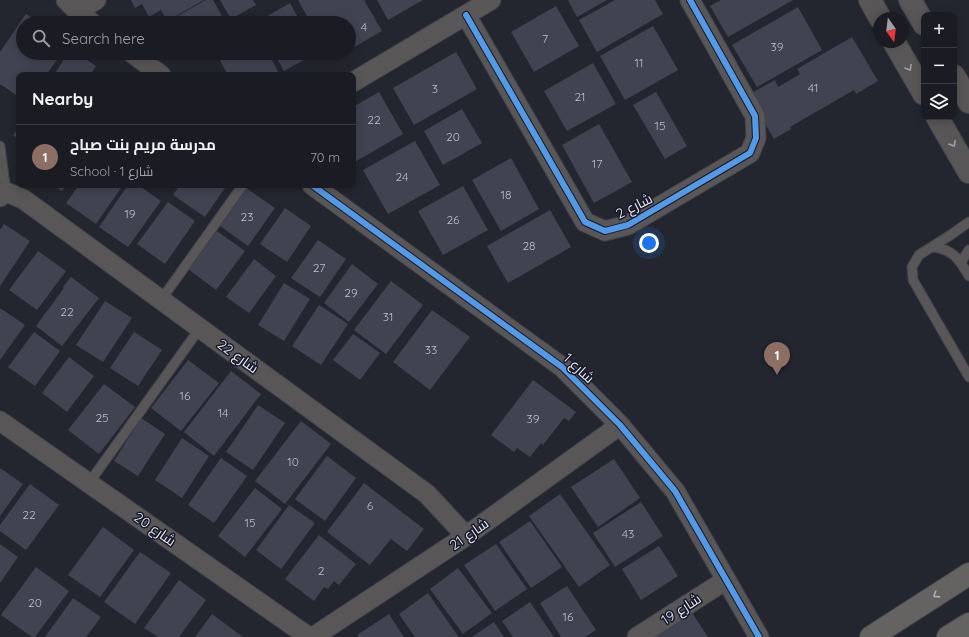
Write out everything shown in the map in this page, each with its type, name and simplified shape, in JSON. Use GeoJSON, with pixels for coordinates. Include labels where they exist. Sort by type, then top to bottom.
{"type":"FeatureCollection","features":[{"type":"Feature","properties":{"kind":"main road"},"geometry":{"type":"LineString","coordinates":[[871,637],[969,574]]}},
{"type":"Feature","properties":{"kind":"main road"},"geometry":{"type":"LineString","coordinates":[[948,637],[969,624]]}},
{"type":"Feature","properties":{"kind":"street"},"geometry":{"type":"LineString","coordinates":[[71,6],[96,0]]}},
{"type":"Feature","properties":{"kind":"street"},"geometry":{"type":"LineString","coordinates":[[356,80],[491,0]]}},
{"type":"Feature","properties":{"kind":"street","name":"شارع 2"},"geometry":{"type":"LineString","coordinates":[[466,15],[585,222],[605,232],[628,225],[750,153],[756,138],[755,116],[690,0]]}},
{"type":"Feature","properties":{"kind":"street"},"geometry":{"type":"LineString","coordinates":[[870,0],[877,12]]}},
{"type":"Feature","properties":{"kind":"street"},"geometry":{"type":"LineString","coordinates":[[910,0],[921,19]]}},
{"type":"Feature","properties":{"kind":"street"},"geometry":{"type":"LineString","coordinates":[[71,6],[83,16]]}},
{"type":"Feature","properties":{"kind":"street"},"geometry":{"type":"LineString","coordinates":[[897,48],[921,89]]}},
{"type":"Feature","properties":{"kind":"street"},"geometry":{"type":"LineString","coordinates":[[141,60],[157,72]]}},
{"type":"Feature","properties":{"kind":"street"},"geometry":{"type":"LineString","coordinates":[[957,81],[969,102]]}},
{"type":"Feature","properties":{"kind":"street"},"geometry":{"type":"LineString","coordinates":[[939,120],[969,172]]}},
{"type":"Feature","properties":{"kind":"street","name":"شارع 1"},"geometry":{"type":"LineString","coordinates":[[316,188],[562,367],[620,425],[675,491],[759,637]]}},
{"type":"Feature","properties":{"kind":"street","name":"شارع 22"},"geometry":{"type":"LineString","coordinates":[[3,194],[24,199],[427,494],[466,536]]}},
{"type":"Feature","properties":{"kind":"street","name":"شارع 20"},"geometry":{"type":"LineString","coordinates":[[0,421],[309,637]]}},
{"type":"Feature","properties":{"kind":"street","name":"شارع 21"},"geometry":{"type":"LineString","coordinates":[[313,637],[466,536],[620,425]]}},
{"type":"Feature","properties":{"kind":"street","name":"شارع 19"},"geometry":{"type":"LineString","coordinates":[[637,637],[726,580]]}},
{"type":"Feature","properties":{"kind":"lane"},"geometry":{"type":"LineString","coordinates":[[0,146],[3,194]]}},
{"type":"Feature","properties":{"kind":"lane"},"geometry":{"type":"LineString","coordinates":[[161,300],[241,188]]}},
{"type":"Feature","properties":{"kind":"lane"},"geometry":{"type":"LineString","coordinates":[[969,222],[918,255],[912,267],[912,280],[969,378]]}},
{"type":"Feature","properties":{"kind":"lane"},"geometry":{"type":"LineString","coordinates":[[932,247],[950,251],[962,262],[969,276]]}},
{"type":"Feature","properties":{"kind":"lane"},"geometry":{"type":"LineString","coordinates":[[962,262],[969,250]]}},
{"type":"Feature","properties":{"kind":"lane"},"geometry":{"type":"LineString","coordinates":[[88,483],[200,328]]}},
{"type":"Feature","properties":{"kind":"building"},"geometry":{"type":"Polygon","coordinates":[[[131,0],[204,0],[176,16],[164,16],[161,10],[148,16],[142,4],[135,8],[131,0]]]}},
{"type":"Feature","properties":{"kind":"building"},"geometry":{"type":"Polygon","coordinates":[[[206,0],[213,0],[222,16],[177,16],[206,0]]]}},
{"type":"Feature","properties":{"kind":"building"},"geometry":{"type":"Polygon","coordinates":[[[220,0],[253,0],[256,5],[236,16],[229,16],[220,0]]]}},
{"type":"Feature","properties":{"kind":"building"},"geometry":{"type":"Polygon","coordinates":[[[298,0],[364,0],[382,31],[356,46],[356,16],[307,16],[298,0]]]}},
{"type":"Feature","properties":{"kind":"building"},"geometry":{"type":"Polygon","coordinates":[[[377,0],[423,0],[388,20],[377,0]]]}},
{"type":"Feature","properties":{"kind":"building"},"geometry":{"type":"Polygon","coordinates":[[[568,0],[607,0],[577,17],[568,0]]]}},
{"type":"Feature","properties":{"kind":"building"},"geometry":{"type":"Polygon","coordinates":[[[615,0],[655,0],[663,14],[597,52],[579,20],[615,0]]]}},
{"type":"Feature","properties":{"kind":"building"},"geometry":{"type":"Polygon","coordinates":[[[721,0],[793,0],[728,37],[710,6],[721,0]]]}},
{"type":"Feature","properties":{"kind":"building"},"geometry":{"type":"Polygon","coordinates":[[[290,3],[297,16],[267,16],[290,3]]]}},
{"type":"Feature","properties":{"kind":"building"},"geometry":{"type":"Polygon","coordinates":[[[556,6],[579,46],[534,72],[511,32],[556,6]]]}},
{"type":"Feature","properties":{"kind":"building"},"geometry":{"type":"Polygon","coordinates":[[[798,7],[822,50],[757,87],[732,45],[798,7]]]}},
{"type":"Feature","properties":{"kind":"building"},"geometry":{"type":"Polygon","coordinates":[[[653,26],[678,70],[625,100],[600,56],[653,26]]]}},
{"type":"Feature","properties":{"kind":"building"},"geometry":{"type":"Polygon","coordinates":[[[16,29],[16,60],[57,60],[48,72],[16,72],[16,95],[0,84],[0,52],[16,29]]]}},
{"type":"Feature","properties":{"kind":"building"},"geometry":{"type":"Polygon","coordinates":[[[852,37],[878,81],[856,94],[854,90],[790,127],[791,129],[774,139],[748,95],[775,80],[778,87],[800,74],[797,69],[852,37]]]}},
{"type":"Feature","properties":{"kind":"building"},"geometry":{"type":"Polygon","coordinates":[[[456,52],[477,89],[414,125],[393,88],[456,52]]]}},
{"type":"Feature","properties":{"kind":"building"},"geometry":{"type":"Polygon","coordinates":[[[64,60],[87,60],[96,66],[92,72],[56,72],[64,60]]]}},
{"type":"Feature","properties":{"kind":"building"},"geometry":{"type":"Polygon","coordinates":[[[220,60],[272,60],[278,72],[226,72],[220,60]]]}},
{"type":"Feature","properties":{"kind":"building"},"geometry":{"type":"Polygon","coordinates":[[[278,60],[304,60],[284,71],[278,60]]]}},
{"type":"Feature","properties":{"kind":"building"},"geometry":{"type":"Polygon","coordinates":[[[593,63],[616,104],[567,131],[544,91],[593,63]]]}},
{"type":"Feature","properties":{"kind":"building"},"geometry":{"type":"Polygon","coordinates":[[[379,92],[403,134],[356,161],[356,105],[379,92]]]}},
{"type":"Feature","properties":{"kind":"building"},"geometry":{"type":"Polygon","coordinates":[[[656,92],[687,146],[665,159],[633,105],[656,92]]]}},
{"type":"Feature","properties":{"kind":"building"},"geometry":{"type":"Polygon","coordinates":[[[462,109],[482,143],[443,165],[424,131],[462,109]]]}},
{"type":"Feature","properties":{"kind":"building"},"geometry":{"type":"Polygon","coordinates":[[[599,124],[632,182],[594,203],[562,145],[599,124]]]}},
{"type":"Feature","properties":{"kind":"building"},"geometry":{"type":"Polygon","coordinates":[[[415,141],[440,185],[388,214],[363,170],[415,141]]]}},
{"type":"Feature","properties":{"kind":"building"},"geometry":{"type":"Polygon","coordinates":[[[511,158],[539,209],[501,231],[472,180],[511,158]]]}},
{"type":"Feature","properties":{"kind":"building"},"geometry":{"type":"Polygon","coordinates":[[[463,186],[488,230],[443,255],[418,211],[463,186]]]}},
{"type":"Feature","properties":{"kind":"building"},"geometry":{"type":"Polygon","coordinates":[[[58,188],[64,188],[62,191],[58,188]]]}},
{"type":"Feature","properties":{"kind":"building"},"geometry":{"type":"Polygon","coordinates":[[[77,188],[121,188],[96,224],[66,203],[77,188]]]}},
{"type":"Feature","properties":{"kind":"building"},"geometry":{"type":"Polygon","coordinates":[[[126,188],[142,188],[161,201],[128,247],[99,227],[126,188]]]}},
{"type":"Feature","properties":{"kind":"building"},"geometry":{"type":"Polygon","coordinates":[[[178,188],[225,188],[205,217],[173,195],[178,188]]]}},
{"type":"Feature","properties":{"kind":"building"},"geometry":{"type":"Polygon","coordinates":[[[246,188],[275,208],[248,246],[220,226],[246,188]]]}},
{"type":"Feature","properties":{"kind":"building"},"geometry":{"type":"Polygon","coordinates":[[[168,202],[195,221],[165,264],[137,244],[168,202]]]}},
{"type":"Feature","properties":{"kind":"building"},"geometry":{"type":"Polygon","coordinates":[[[285,208],[311,226],[287,262],[260,244],[285,208]]]}},
{"type":"Feature","properties":{"kind":"building"},"geometry":{"type":"Polygon","coordinates":[[[550,210],[571,247],[508,283],[487,246],[550,210]]]}},
{"type":"Feature","properties":{"kind":"building"},"geometry":{"type":"Polygon","coordinates":[[[4,224],[30,241],[0,286],[0,230],[4,224]]]}},
{"type":"Feature","properties":{"kind":"building"},"geometry":{"type":"Polygon","coordinates":[[[217,231],[245,251],[216,290],[188,269],[217,231]]]}},
{"type":"Feature","properties":{"kind":"building"},"geometry":{"type":"Polygon","coordinates":[[[318,240],[346,259],[320,297],[291,278],[318,240]]]}},
{"type":"Feature","properties":{"kind":"building"},"geometry":{"type":"Polygon","coordinates":[[[38,251],[66,271],[37,310],[9,290],[38,251]]]}},
{"type":"Feature","properties":{"kind":"building"},"geometry":{"type":"Polygon","coordinates":[[[254,259],[276,276],[249,313],[226,297],[254,259]]]}},
{"type":"Feature","properties":{"kind":"building"},"geometry":{"type":"Polygon","coordinates":[[[352,264],[378,284],[349,322],[324,303],[352,264]]]}},
{"type":"Feature","properties":{"kind":"building"},"geometry":{"type":"Polygon","coordinates":[[[71,277],[99,298],[62,346],[36,326],[71,277]]]}},
{"type":"Feature","properties":{"kind":"building"},"geometry":{"type":"Polygon","coordinates":[[[391,281],[423,305],[386,354],[354,330],[391,281]]]}},
{"type":"Feature","properties":{"kind":"building"},"geometry":{"type":"Polygon","coordinates":[[[284,283],[310,299],[284,341],[258,325],[284,283]]]}},
{"type":"Feature","properties":{"kind":"building"},"geometry":{"type":"Polygon","coordinates":[[[105,301],[132,318],[103,362],[76,345],[105,301]]]}},
{"type":"Feature","properties":{"kind":"building"},"geometry":{"type":"Polygon","coordinates":[[[319,305],[348,324],[321,365],[292,346],[319,305]]]}},
{"type":"Feature","properties":{"kind":"building"},"geometry":{"type":"Polygon","coordinates":[[[0,308],[25,325],[0,360],[0,308]]]}},
{"type":"Feature","properties":{"kind":"building"},"geometry":{"type":"Polygon","coordinates":[[[432,310],[470,337],[430,390],[393,362],[432,310]]]}},
{"type":"Feature","properties":{"kind":"building"},"geometry":{"type":"Polygon","coordinates":[[[34,332],[60,351],[35,386],[8,367],[34,332]]]}},
{"type":"Feature","properties":{"kind":"building"},"geometry":{"type":"Polygon","coordinates":[[[134,332],[162,350],[138,386],[110,368],[134,332]]]}},
{"type":"Feature","properties":{"kind":"building"},"geometry":{"type":"Polygon","coordinates":[[[353,334],[380,353],[360,380],[333,360],[353,334]]]}},
{"type":"Feature","properties":{"kind":"building"},"geometry":{"type":"Polygon","coordinates":[[[69,357],[94,376],[67,412],[42,393],[69,357]]]}},
{"type":"Feature","properties":{"kind":"building"},"geometry":{"type":"Polygon","coordinates":[[[188,360],[219,383],[181,431],[151,408],[188,360]]]}},
{"type":"Feature","properties":{"kind":"building"},"geometry":{"type":"Polygon","coordinates":[[[231,371],[261,394],[214,456],[184,432],[231,371]]]}},
{"type":"Feature","properties":{"kind":"building"},"geometry":{"type":"Polygon","coordinates":[[[533,380],[576,412],[569,421],[564,418],[543,445],[541,443],[530,457],[517,448],[514,452],[491,435],[533,380]]]}},
{"type":"Feature","properties":{"kind":"building"},"geometry":{"type":"Polygon","coordinates":[[[104,384],[135,407],[99,454],[68,430],[104,384]]]}},
{"type":"Feature","properties":{"kind":"building"},"geometry":{"type":"Polygon","coordinates":[[[258,405],[285,423],[253,470],[226,452],[258,405]]]}},
{"type":"Feature","properties":{"kind":"building"},"geometry":{"type":"Polygon","coordinates":[[[141,418],[165,434],[138,476],[114,461],[141,418]]]}},
{"type":"Feature","properties":{"kind":"building"},"geometry":{"type":"Polygon","coordinates":[[[301,421],[331,444],[285,504],[255,481],[301,421]]]}},
{"type":"Feature","properties":{"kind":"building"},"geometry":{"type":"Polygon","coordinates":[[[182,438],[209,456],[182,498],[155,480],[182,438]]]}},
{"type":"Feature","properties":{"kind":"building"},"geometry":{"type":"Polygon","coordinates":[[[327,456],[356,478],[325,521],[295,499],[327,456]]]}},
{"type":"Feature","properties":{"kind":"building"},"geometry":{"type":"Polygon","coordinates":[[[221,458],[247,476],[214,523],[188,505],[221,458]]]}},
{"type":"Feature","properties":{"kind":"building"},"geometry":{"type":"Polygon","coordinates":[[[614,459],[640,498],[598,527],[571,487],[614,459]]]}},
{"type":"Feature","properties":{"kind":"building"},"geometry":{"type":"Polygon","coordinates":[[[0,468],[23,484],[0,516],[0,468]]]}},
{"type":"Feature","properties":{"kind":"building"},"geometry":{"type":"Polygon","coordinates":[[[364,483],[424,529],[407,551],[391,539],[370,565],[327,532],[364,483]]]}},
{"type":"Feature","properties":{"kind":"building"},"geometry":{"type":"Polygon","coordinates":[[[30,484],[59,505],[26,550],[0,531],[0,525],[30,484]]]}},
{"type":"Feature","properties":{"kind":"building"},"geometry":{"type":"Polygon","coordinates":[[[255,488],[282,509],[245,557],[218,536],[255,488]]]}},
{"type":"Feature","properties":{"kind":"building"},"geometry":{"type":"Polygon","coordinates":[[[560,494],[610,565],[579,587],[529,516],[560,494]]]}},
{"type":"Feature","properties":{"kind":"building"},"geometry":{"type":"Polygon","coordinates":[[[641,502],[663,536],[615,567],[593,533],[641,502]]]}},
{"type":"Feature","properties":{"kind":"building"},"geometry":{"type":"Polygon","coordinates":[[[289,505],[315,523],[281,569],[256,550],[289,505]]]}},
{"type":"Feature","properties":{"kind":"building"},"geometry":{"type":"Polygon","coordinates":[[[530,521],[562,567],[531,588],[499,542],[530,521]]]}},
{"type":"Feature","properties":{"kind":"building"},"geometry":{"type":"Polygon","coordinates":[[[103,527],[134,550],[100,597],[68,575],[103,527]]]}},
{"type":"Feature","properties":{"kind":"building"},"geometry":{"type":"Polygon","coordinates":[[[319,535],[356,564],[339,585],[334,581],[328,589],[324,587],[314,601],[285,579],[319,535]]]}},
{"type":"Feature","properties":{"kind":"building"},"geometry":{"type":"Polygon","coordinates":[[[0,544],[18,557],[0,583],[0,544]]]}},
{"type":"Feature","properties":{"kind":"building"},"geometry":{"type":"Polygon","coordinates":[[[496,544],[527,589],[495,611],[464,565],[496,544]]]}},
{"type":"Feature","properties":{"kind":"building"},"geometry":{"type":"Polygon","coordinates":[[[659,546],[678,576],[641,600],[622,569],[659,546]]]}},
{"type":"Feature","properties":{"kind":"building"},"geometry":{"type":"Polygon","coordinates":[[[140,552],[171,573],[135,624],[104,602],[140,552]]]}},
{"type":"Feature","properties":{"kind":"building"},"geometry":{"type":"Polygon","coordinates":[[[36,567],[69,591],[35,637],[32,637],[1,615],[36,567]]]}},
{"type":"Feature","properties":{"kind":"building"},"geometry":{"type":"Polygon","coordinates":[[[458,568],[492,613],[463,634],[430,589],[458,568]]]}},
{"type":"Feature","properties":{"kind":"building"},"geometry":{"type":"Polygon","coordinates":[[[179,580],[206,600],[179,637],[158,637],[144,628],[179,580]]]}},
{"type":"Feature","properties":{"kind":"building"},"geometry":{"type":"Polygon","coordinates":[[[567,586],[596,630],[585,637],[561,637],[540,603],[567,586]]]}},
{"type":"Feature","properties":{"kind":"building"},"geometry":{"type":"Polygon","coordinates":[[[428,593],[458,636],[415,637],[399,614],[428,593]]]}},
{"type":"Feature","properties":{"kind":"building"},"geometry":{"type":"Polygon","coordinates":[[[73,598],[101,617],[86,637],[45,637],[73,598]]]}},
{"type":"Feature","properties":{"kind":"building"},"geometry":{"type":"Polygon","coordinates":[[[530,602],[554,637],[513,637],[502,621],[530,602]]]}},
{"type":"Feature","properties":{"kind":"building"},"geometry":{"type":"Polygon","coordinates":[[[691,611],[708,637],[651,637],[691,611]]]}},
{"type":"Feature","properties":{"kind":"building"},"geometry":{"type":"Polygon","coordinates":[[[212,614],[243,637],[195,637],[212,614]]]}},
{"type":"Feature","properties":{"kind":"building"},"geometry":{"type":"Polygon","coordinates":[[[389,614],[404,637],[359,637],[357,635],[389,614]]]}},
{"type":"Feature","properties":{"kind":"building"},"geometry":{"type":"Polygon","coordinates":[[[494,622],[504,637],[472,637],[494,622]]]}},
{"type":"Feature","properties":{"kind":"cycle path"},"geometry":{"type":"LineString","coordinates":[[466,15],[585,222],[605,231],[628,225],[750,153],[756,138],[755,116],[690,0]]}},
{"type":"Feature","properties":{"kind":"cycle path"},"geometry":{"type":"LineString","coordinates":[[316,188],[562,367],[620,425],[675,491],[759,637]]}},
{"type":"Feature","properties":{"kind":"place","name":"مدرسة مريم بنت صباح"},"geometry":{"type":"Point","coordinates":[777,375]}}]}
